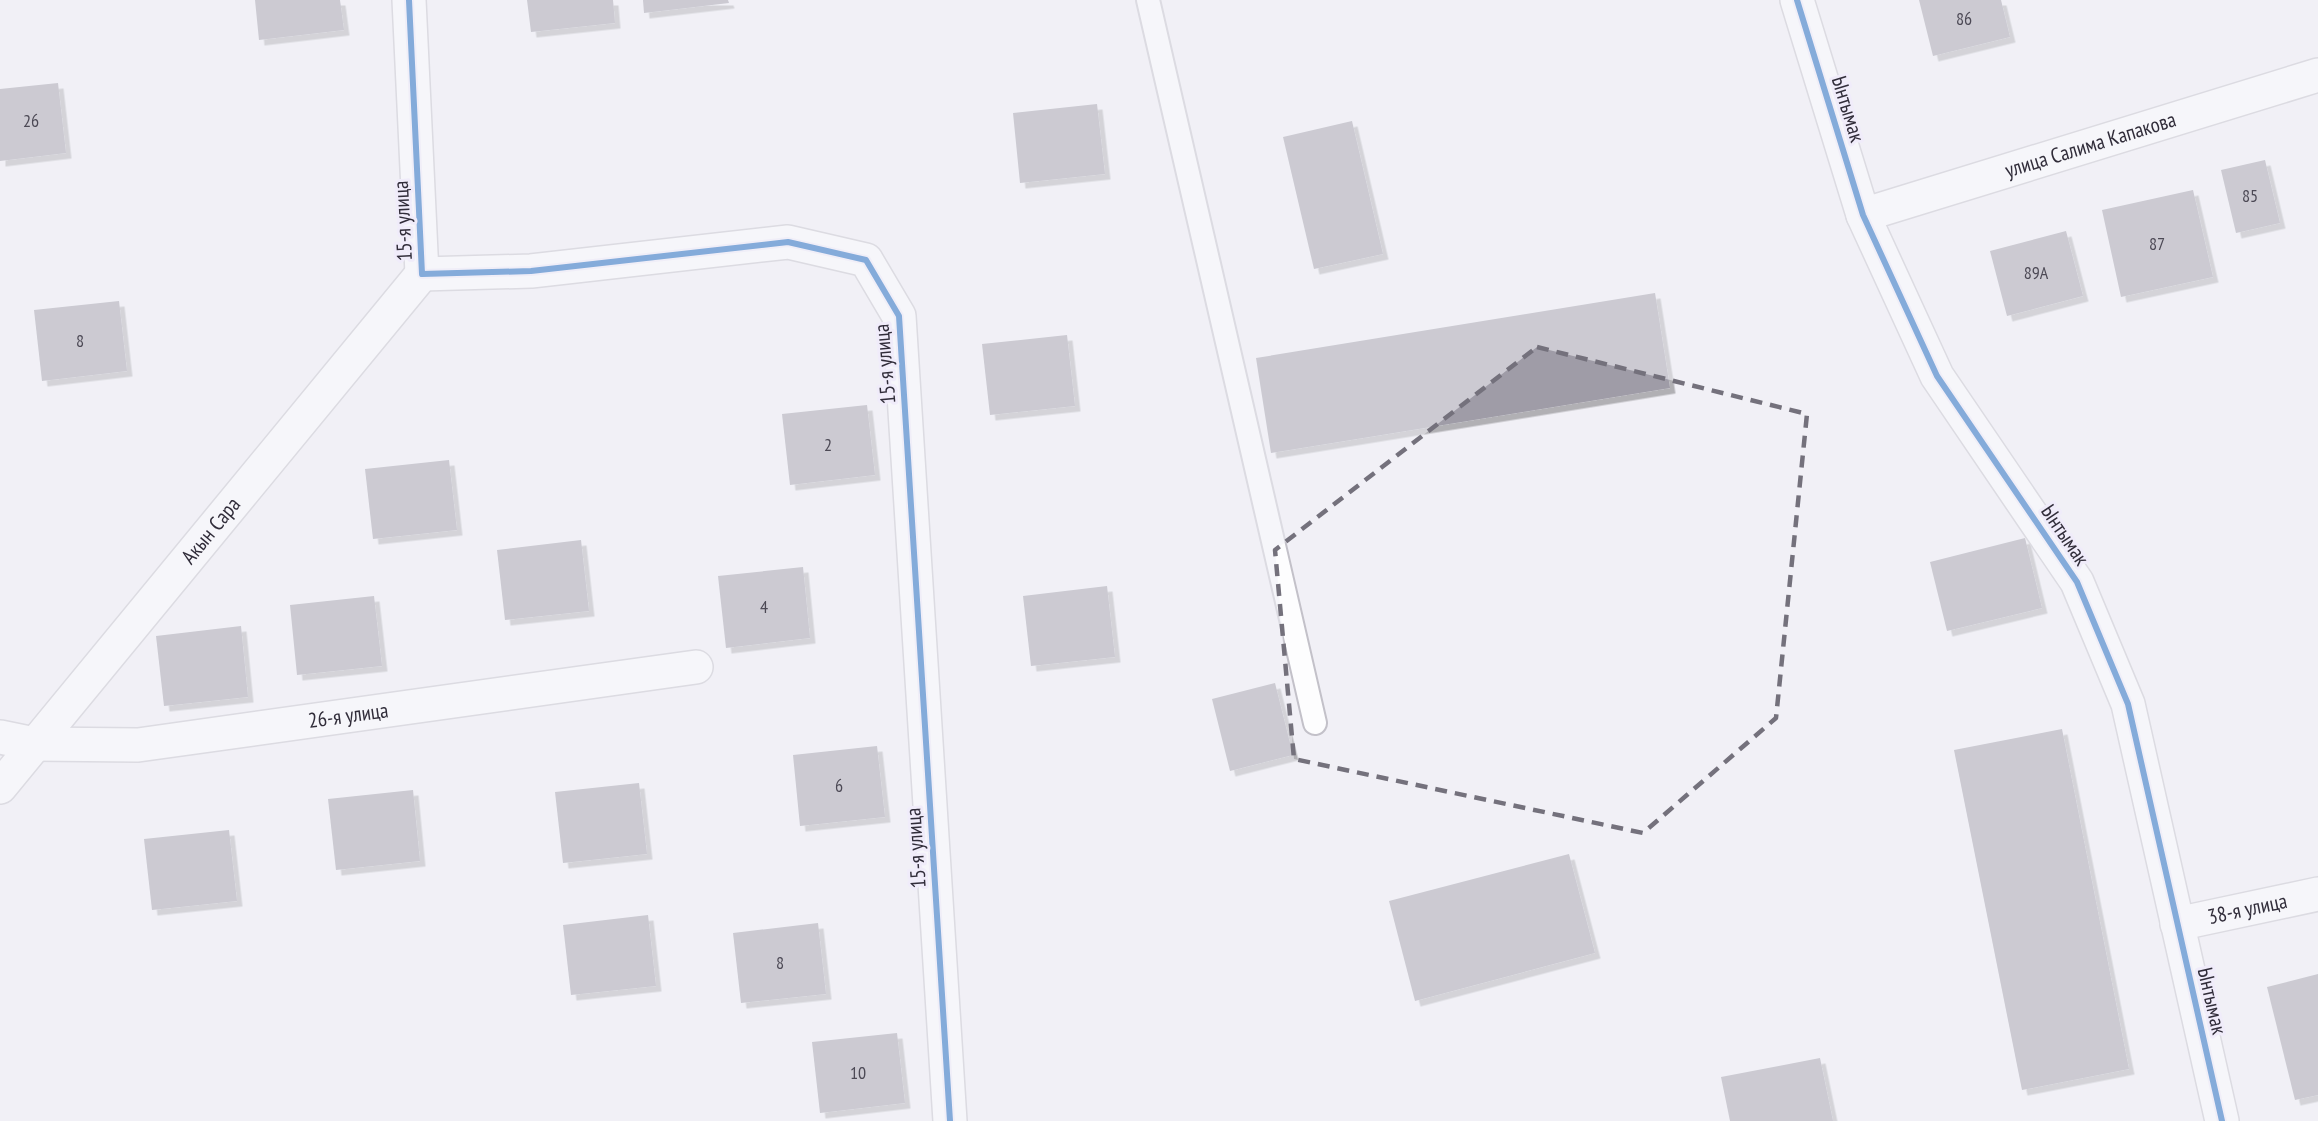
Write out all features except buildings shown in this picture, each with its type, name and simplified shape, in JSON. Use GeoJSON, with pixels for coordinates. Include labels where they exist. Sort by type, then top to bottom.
{"type":"FeatureCollection","features":[{"type":"Feature","properties":{"kind":"street","name":"15-я улица"},"geometry":{"type":"LineString","coordinates":[[409,0],[423,274],[531,271],[788,242],[866,260],[899,316],[950,1121]]}},
{"type":"Feature","properties":{"kind":"street","name":"Ынтымак"},"geometry":{"type":"LineString","coordinates":[[1797,0],[1863,215],[1937,376],[2077,582],[2128,704],[2222,1121]]}},
{"type":"Feature","properties":{"kind":"street","name":"улица Салима Капакова"},"geometry":{"type":"LineString","coordinates":[[1863,215],[2318,75]]}},
{"type":"Feature","properties":{"kind":"street","name":"Акын Сара"},"geometry":{"type":"LineString","coordinates":[[0,787],[423,274]]}},
{"type":"Feature","properties":{"kind":"street","name":"26-я улица"},"geometry":{"type":"LineString","coordinates":[[0,737],[34,744],[138,745],[696,667]]}},
{"type":"Feature","properties":{"kind":"street","name":"38-я улица"},"geometry":{"type":"LineString","coordinates":[[2177,924],[2318,894]]}},
{"type":"Feature","properties":{"kind":"lane"},"geometry":{"type":"LineString","coordinates":[[1148,0],[1315,723]]}},
{"type":"Feature","properties":{"kind":"highlighted area"},"geometry":{"type":"Polygon","coordinates":[[[1537,347],[1807,414],[1776,718],[1643,833],[1294,759],[1275,550],[1537,347]]]}},
{"type":"Feature","properties":{"kind":"cycle path"},"geometry":{"type":"LineString","coordinates":[[409,0],[422,274],[531,271],[788,242],[866,260],[899,316],[950,1121]]}},
{"type":"Feature","properties":{"kind":"cycle path"},"geometry":{"type":"LineString","coordinates":[[1797,0],[1863,215],[1937,376],[2077,582],[2128,704],[2222,1121]]}}]}
